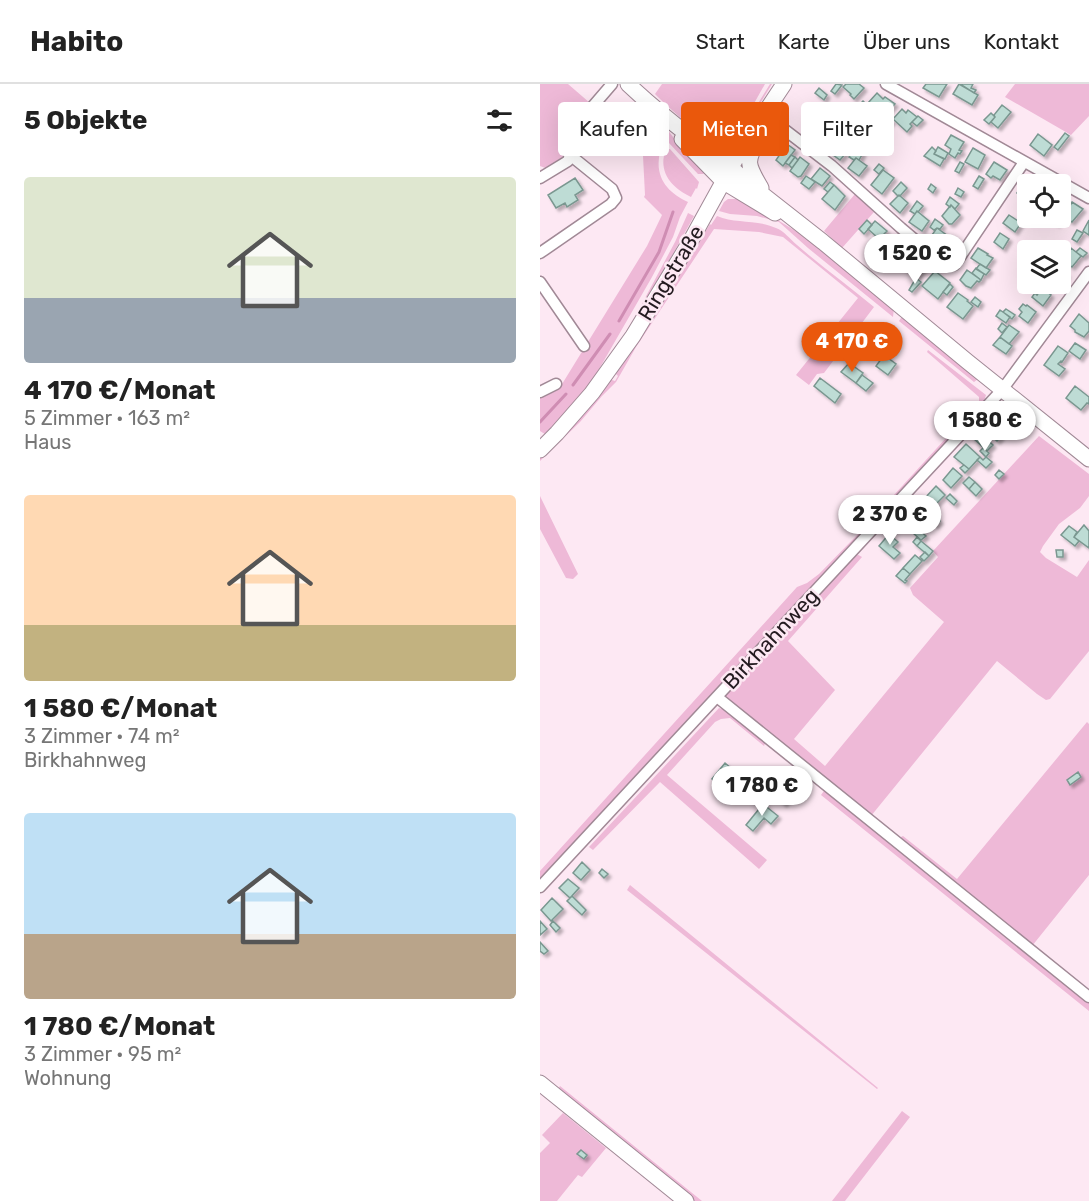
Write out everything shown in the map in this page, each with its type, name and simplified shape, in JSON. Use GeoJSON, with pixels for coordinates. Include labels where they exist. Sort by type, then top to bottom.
{"type":"FeatureCollection","features":[{"type":"Feature","properties":{"kind":"street"},"geometry":{"type":"LineString","coordinates":[[596,102],[612,84]]}},
{"type":"Feature","properties":{"kind":"street"},"geometry":{"type":"LineString","coordinates":[[628,84],[647,102]]}},
{"type":"Feature","properties":{"kind":"street","name":"Ringstraße"},"geometry":{"type":"LineString","coordinates":[[772,102],[784,84]]}},
{"type":"Feature","properties":{"kind":"street"},"geometry":{"type":"LineString","coordinates":[[886,84],[1089,198]]}},
{"type":"Feature","properties":{"kind":"street"},"geometry":{"type":"LineString","coordinates":[[669,118],[732,167],[743,179],[1089,459]]}},
{"type":"Feature","properties":{"kind":"street"},"geometry":{"type":"LineString","coordinates":[[669,125],[724,182],[802,231],[820,245],[835,252]]}},
{"type":"Feature","properties":{"kind":"street"},"geometry":{"type":"LineString","coordinates":[[789,133],[832,166],[932,254],[949,266],[954,265],[958,260],[1024,162]]}},
{"type":"Feature","properties":{"kind":"street"},"geometry":{"type":"LineString","coordinates":[[541,176],[568,161],[570,156]]}},
{"type":"Feature","properties":{"kind":"street"},"geometry":{"type":"LineString","coordinates":[[540,253],[611,204],[616,198],[612,189],[571,156]]}},
{"type":"Feature","properties":{"kind":"street","name":"Ringstraße"},"geometry":{"type":"LineString","coordinates":[[540,450],[575,414],[633,336],[716,198],[738,156]]}},
{"type":"Feature","properties":{"kind":"street"},"geometry":{"type":"LineString","coordinates":[[750,156],[750,169],[764,194]]}},
{"type":"Feature","properties":{"kind":"street","name":"Birkhahnweg"},"geometry":{"type":"LineString","coordinates":[[540,887],[1002,390],[1089,272]]}},
{"type":"Feature","properties":{"kind":"street"},"geometry":{"type":"LineString","coordinates":[[540,282],[584,346]]}},
{"type":"Feature","properties":{"kind":"street"},"geometry":{"type":"LineString","coordinates":[[540,392],[556,384]]}},
{"type":"Feature","properties":{"kind":"street"},"geometry":{"type":"LineString","coordinates":[[717,697],[1089,997]]}},
{"type":"Feature","properties":{"kind":"street"},"geometry":{"type":"LineString","coordinates":[[540,1083],[686,1201]]}},
{"type":"Feature","properties":{"kind":"shaded area"},"geometry":{"type":"Polygon","coordinates":[[[540,84],[568,84],[589,102],[558,102],[558,156],[564,156],[548,169],[540,166],[540,84]]]}},
{"type":"Feature","properties":{"kind":"shaded area"},"geometry":{"type":"Polygon","coordinates":[[[662,84],[765,84],[755,102],[681,102],[681,118],[669,107],[669,102],[664,102],[655,94],[662,84]]]}},
{"type":"Feature","properties":{"kind":"shaded area"},"geometry":{"type":"Polygon","coordinates":[[[770,84],[772,84],[761,102],[759,102],[770,84]]]}},
{"type":"Feature","properties":{"kind":"shaded area"},"geometry":{"type":"Polygon","coordinates":[[[1015,84],[1089,84],[1089,116],[1071,135],[1005,97],[1015,84]]]}},
{"type":"Feature","properties":{"kind":"shaded area"},"geometry":{"type":"Polygon","coordinates":[[[669,132],[681,146],[681,156],[669,143],[669,132]]]}},
{"type":"Feature","properties":{"kind":"shaded area"},"geometry":{"type":"Polygon","coordinates":[[[670,149],[699,182],[691,197],[672,184],[665,172],[664,157],[669,156],[670,149]]]}},
{"type":"Feature","properties":{"kind":"shaded area"},"geometry":{"type":"Polygon","coordinates":[[[643,156],[659,156],[662,179],[675,195],[688,202],[652,277],[583,397],[548,436],[540,431],[540,396],[559,389],[647,246],[662,215],[644,197],[643,156]]]}},
{"type":"Feature","properties":{"kind":"shaded area"},"geometry":{"type":"Polygon","coordinates":[[[681,156],[691,156],[706,172],[698,174],[681,156]]]}},
{"type":"Feature","properties":{"kind":"shaded area"},"geometry":{"type":"Polygon","coordinates":[[[855,194],[874,212],[842,248],[824,231],[855,194]]]}},
{"type":"Feature","properties":{"kind":"shaded area"},"geometry":{"type":"Polygon","coordinates":[[[728,199],[737,199],[776,219],[807,238],[894,308],[893,317],[779,222],[757,216],[719,211],[728,199]]]}},
{"type":"Feature","properties":{"kind":"shaded area"},"geometry":{"type":"Polygon","coordinates":[[[688,213],[694,216],[638,317],[636,315],[688,213]]]}},
{"type":"Feature","properties":{"kind":"shaded area"},"geometry":{"type":"Polygon","coordinates":[[[717,216],[761,223],[779,229],[874,307],[824,373],[817,374],[809,385],[796,375],[858,298],[783,237],[759,232],[714,229],[636,347],[616,382],[540,461],[540,455],[609,379],[615,381],[618,376],[614,372],[717,216]]]}},
{"type":"Feature","properties":{"kind":"shaded area"},"geometry":{"type":"Polygon","coordinates":[[[904,318],[978,379],[974,382],[899,321],[904,318]]]}},
{"type":"Feature","properties":{"kind":"shaded area"},"geometry":{"type":"Polygon","coordinates":[[[928,350],[986,395],[984,401],[986,403],[540,882],[540,871],[797,587],[819,574],[979,402],[979,397],[927,352],[928,350]]]}},
{"type":"Feature","properties":{"kind":"shaded area"},"geometry":{"type":"Polygon","coordinates":[[[1039,436],[1089,474],[1089,496],[1080,508],[1059,524],[1040,552],[1077,577],[1089,560],[1089,651],[1050,699],[1046,700],[997,661],[871,816],[899,838],[903,836],[957,879],[1087,722],[1089,724],[1089,875],[1032,946],[723,697],[855,553],[862,557],[788,641],[835,690],[794,739],[825,766],[944,622],[913,595],[910,588],[938,557],[933,551],[1039,436]]]}},
{"type":"Feature","properties":{"kind":"shaded area"},"geometry":{"type":"Polygon","coordinates":[[[540,496],[578,574],[573,579],[566,578],[540,529],[540,496]]]}},
{"type":"Feature","properties":{"kind":"shaded area"},"geometry":{"type":"Polygon","coordinates":[[[719,708],[725,710],[766,741],[764,746],[730,718],[721,719],[715,722],[667,775],[767,860],[759,869],[660,782],[593,850],[589,847],[719,708]]]}},
{"type":"Feature","properties":{"kind":"shaded area"},"geometry":{"type":"Polygon","coordinates":[[[826,788],[1089,1000],[1089,1011],[821,795],[826,788]]]}},
{"type":"Feature","properties":{"kind":"shaded area"},"geometry":{"type":"Polygon","coordinates":[[[630,885],[878,1088],[627,890],[630,885]]]}},
{"type":"Feature","properties":{"kind":"shaded area"},"geometry":{"type":"Polygon","coordinates":[[[1039,951],[1084,986],[1082,986],[1039,951]]]}},
{"type":"Feature","properties":{"kind":"shaded area"},"geometry":{"type":"Polygon","coordinates":[[[560,1086],[702,1201],[693,1201],[557,1091],[560,1086]]]}},
{"type":"Feature","properties":{"kind":"shaded area"},"geometry":{"type":"Polygon","coordinates":[[[902,1111],[910,1117],[845,1201],[832,1201],[902,1111]]]}},
{"type":"Feature","properties":{"kind":"shaded area"},"geometry":{"type":"Polygon","coordinates":[[[563,1113],[606,1148],[582,1177],[578,1175],[557,1201],[540,1201],[540,1153],[550,1143],[542,1135],[563,1113]]]}},
{"type":"Feature","properties":{"kind":"building"},"geometry":{"type":"Polygon","coordinates":[[[836,84],[842,85],[835,94],[831,91],[836,84]]]}},
{"type":"Feature","properties":{"kind":"building"},"geometry":{"type":"Polygon","coordinates":[[[846,84],[859,84],[864,88],[854,99],[843,87],[846,84]]]}},
{"type":"Feature","properties":{"kind":"building"},"geometry":{"type":"Polygon","coordinates":[[[926,84],[947,84],[939,97],[923,88],[926,84]]]}},
{"type":"Feature","properties":{"kind":"building"},"geometry":{"type":"Polygon","coordinates":[[[959,84],[978,95],[972,105],[953,94],[959,84]]]}},
{"type":"Feature","properties":{"kind":"building"},"geometry":{"type":"Polygon","coordinates":[[[960,84],[973,84],[971,88],[976,90],[974,93],[960,84]]]}},
{"type":"Feature","properties":{"kind":"building"},"geometry":{"type":"Polygon","coordinates":[[[819,88],[827,95],[824,100],[815,93],[819,88]]]}},
{"type":"Feature","properties":{"kind":"building"},"geometry":{"type":"Polygon","coordinates":[[[877,93],[883,99],[885,97],[892,102],[869,102],[877,93]]]}},
{"type":"Feature","properties":{"kind":"building"},"geometry":{"type":"Polygon","coordinates":[[[1002,105],[1011,112],[998,128],[991,122],[1002,105]]]}},
{"type":"Feature","properties":{"kind":"building"},"geometry":{"type":"Polygon","coordinates":[[[902,109],[906,113],[908,110],[917,117],[910,124],[912,126],[907,132],[894,118],[902,109]]]}},
{"type":"Feature","properties":{"kind":"building"},"geometry":{"type":"Polygon","coordinates":[[[991,113],[995,117],[989,124],[984,120],[991,113]]]}},
{"type":"Feature","properties":{"kind":"building"},"geometry":{"type":"Polygon","coordinates":[[[918,116],[923,120],[917,126],[912,122],[918,116]]]}},
{"type":"Feature","properties":{"kind":"building"},"geometry":{"type":"Polygon","coordinates":[[[1065,133],[1069,136],[1058,150],[1054,147],[1065,133]]]}},
{"type":"Feature","properties":{"kind":"building"},"geometry":{"type":"Polygon","coordinates":[[[1038,134],[1052,145],[1044,156],[1030,145],[1038,134]]]}},
{"type":"Feature","properties":{"kind":"building"},"geometry":{"type":"Polygon","coordinates":[[[951,135],[964,142],[959,150],[962,151],[955,158],[949,154],[951,149],[945,145],[951,135]]]}},
{"type":"Feature","properties":{"kind":"building"},"geometry":{"type":"Polygon","coordinates":[[[789,146],[795,150],[783,166],[776,160],[779,156],[789,156],[789,146]]]}},
{"type":"Feature","properties":{"kind":"building"},"geometry":{"type":"Polygon","coordinates":[[[932,147],[936,151],[934,154],[944,159],[940,166],[924,156],[932,147]]]}},
{"type":"Feature","properties":{"kind":"building"},"geometry":{"type":"Polygon","coordinates":[[[938,147],[948,153],[945,159],[934,154],[938,147]]]}},
{"type":"Feature","properties":{"kind":"building"},"geometry":{"type":"Polygon","coordinates":[[[973,148],[985,155],[978,169],[965,162],[973,148]]]}},
{"type":"Feature","properties":{"kind":"building"},"geometry":{"type":"Polygon","coordinates":[[[791,155],[795,157],[789,165],[785,163],[791,155]]]}},
{"type":"Feature","properties":{"kind":"building"},"geometry":{"type":"Polygon","coordinates":[[[850,156],[861,156],[859,160],[850,156]]]}},
{"type":"Feature","properties":{"kind":"building"},"geometry":{"type":"Polygon","coordinates":[[[795,157],[798,160],[792,168],[789,165],[795,157]]]}},
{"type":"Feature","properties":{"kind":"building"},"geometry":{"type":"Polygon","coordinates":[[[800,157],[809,164],[798,177],[790,171],[800,157]]]}},
{"type":"Feature","properties":{"kind":"building"},"geometry":{"type":"Polygon","coordinates":[[[856,158],[867,166],[859,176],[848,168],[856,158]]]}},
{"type":"Feature","properties":{"kind":"building"},"geometry":{"type":"Polygon","coordinates":[[[960,162],[964,164],[959,173],[955,171],[960,162]]]}},
{"type":"Feature","properties":{"kind":"building"},"geometry":{"type":"Polygon","coordinates":[[[994,162],[1007,170],[1000,180],[986,174],[994,162]]]}},
{"type":"Feature","properties":{"kind":"building"},"geometry":{"type":"Polygon","coordinates":[[[879,164],[884,168],[879,174],[874,170],[879,164]]]}},
{"type":"Feature","properties":{"kind":"building"},"geometry":{"type":"Polygon","coordinates":[[[820,168],[830,176],[822,186],[811,179],[820,168]]]}},
{"type":"Feature","properties":{"kind":"building"},"geometry":{"type":"Polygon","coordinates":[[[883,170],[894,178],[882,194],[871,185],[883,170]]]}},
{"type":"Feature","properties":{"kind":"building"},"geometry":{"type":"Polygon","coordinates":[[[806,176],[815,182],[809,189],[801,183],[806,176]]]}},
{"type":"Feature","properties":{"kind":"building"},"geometry":{"type":"Polygon","coordinates":[[[979,176],[984,179],[978,189],[973,186],[979,176]]]}},
{"type":"Feature","properties":{"kind":"building"},"geometry":{"type":"Polygon","coordinates":[[[575,178],[583,190],[575,195],[578,200],[567,207],[565,203],[556,208],[548,195],[575,178]]]}},
{"type":"Feature","properties":{"kind":"building"},"geometry":{"type":"Polygon","coordinates":[[[830,182],[834,185],[828,192],[824,189],[830,182]]]}},
{"type":"Feature","properties":{"kind":"building"},"geometry":{"type":"Polygon","coordinates":[[[901,182],[907,188],[898,196],[893,191],[901,182]]]}},
{"type":"Feature","properties":{"kind":"building"},"geometry":{"type":"Polygon","coordinates":[[[931,184],[936,188],[933,193],[928,189],[931,184]]]}},
{"type":"Feature","properties":{"kind":"building"},"geometry":{"type":"Polygon","coordinates":[[[834,185],[845,196],[835,210],[822,199],[834,185]]]}},
{"type":"Feature","properties":{"kind":"building"},"geometry":{"type":"Polygon","coordinates":[[[958,188],[964,192],[961,197],[955,194],[958,188]]]}},
{"type":"Feature","properties":{"kind":"building"},"geometry":{"type":"Polygon","coordinates":[[[899,195],[908,203],[900,213],[890,204],[899,195]]]}},
{"type":"Feature","properties":{"kind":"building"},"geometry":{"type":"Polygon","coordinates":[[[950,197],[959,204],[955,209],[946,204],[950,197]]]}},
{"type":"Feature","properties":{"kind":"building"},"geometry":{"type":"Polygon","coordinates":[[[917,201],[923,206],[915,214],[910,211],[917,201]]]}},
{"type":"Feature","properties":{"kind":"building"},"geometry":{"type":"Polygon","coordinates":[[[1072,202],[1083,209],[1072,222],[1071,221],[1072,202]]]}},
{"type":"Feature","properties":{"kind":"building"},"geometry":{"type":"Polygon","coordinates":[[[951,205],[960,215],[952,224],[949,224],[942,216],[951,205]]]}},
{"type":"Feature","properties":{"kind":"building"},"geometry":{"type":"Polygon","coordinates":[[[917,211],[929,221],[922,231],[909,222],[917,211]]]}},
{"type":"Feature","properties":{"kind":"building"},"geometry":{"type":"Polygon","coordinates":[[[1009,215],[1017,220],[1018,228],[1015,232],[1003,223],[1009,215]]]}},
{"type":"Feature","properties":{"kind":"building"},"geometry":{"type":"Polygon","coordinates":[[[935,219],[943,225],[940,229],[934,230],[930,227],[935,219]]]}},
{"type":"Feature","properties":{"kind":"building"},"geometry":{"type":"Polygon","coordinates":[[[867,220],[872,225],[864,234],[859,229],[867,220]]]}},
{"type":"Feature","properties":{"kind":"building"},"geometry":{"type":"Polygon","coordinates":[[[1089,220],[1089,235],[1083,231],[1089,220]]]}},
{"type":"Feature","properties":{"kind":"building"},"geometry":{"type":"Polygon","coordinates":[[[875,221],[887,231],[879,239],[868,229],[875,221]]]}},
{"type":"Feature","properties":{"kind":"building"},"geometry":{"type":"Polygon","coordinates":[[[937,228],[948,236],[939,247],[929,239],[937,228]]]}},
{"type":"Feature","properties":{"kind":"building"},"geometry":{"type":"Polygon","coordinates":[[[1077,230],[1083,233],[1077,242],[1072,239],[1077,230]]]}},
{"type":"Feature","properties":{"kind":"building"},"geometry":{"type":"Polygon","coordinates":[[[1000,233],[1009,239],[1003,249],[994,242],[1000,233]]]}},
{"type":"Feature","properties":{"kind":"building"},"geometry":{"type":"Polygon","coordinates":[[[886,240],[890,244],[883,254],[878,250],[886,240]]]}},
{"type":"Feature","properties":{"kind":"building"},"geometry":{"type":"Polygon","coordinates":[[[896,240],[904,246],[894,260],[884,252],[896,240]]]}},
{"type":"Feature","properties":{"kind":"building"},"geometry":{"type":"Polygon","coordinates":[[[978,248],[993,258],[986,268],[971,258],[978,248]]]}},
{"type":"Feature","properties":{"kind":"building"},"geometry":{"type":"Polygon","coordinates":[[[1071,248],[1081,256],[1071,266],[1071,248]]]}},
{"type":"Feature","properties":{"kind":"building"},"geometry":{"type":"Polygon","coordinates":[[[1080,248],[1087,253],[1083,257],[1076,252],[1080,248]]]}},
{"type":"Feature","properties":{"kind":"building"},"geometry":{"type":"Polygon","coordinates":[[[914,254],[927,265],[917,277],[904,267],[914,254]]]}},
{"type":"Feature","properties":{"kind":"building"},"geometry":{"type":"Polygon","coordinates":[[[980,264],[990,270],[986,275],[976,269],[980,264]]]}},
{"type":"Feature","properties":{"kind":"building"},"geometry":{"type":"Polygon","coordinates":[[[976,268],[984,274],[981,280],[972,273],[976,268]]]}},
{"type":"Feature","properties":{"kind":"building"},"geometry":{"type":"Polygon","coordinates":[[[967,270],[981,280],[971,288],[960,280],[967,270]]]}},
{"type":"Feature","properties":{"kind":"building"},"geometry":{"type":"Polygon","coordinates":[[[935,271],[950,283],[938,299],[922,286],[935,271]]]}},
{"type":"Feature","properties":{"kind":"building"},"geometry":{"type":"Polygon","coordinates":[[[916,278],[921,282],[912,292],[909,290],[916,278]]]}},
{"type":"Feature","properties":{"kind":"building"},"geometry":{"type":"Polygon","coordinates":[[[950,284],[953,287],[947,295],[943,292],[950,284]]]}},
{"type":"Feature","properties":{"kind":"building"},"geometry":{"type":"Polygon","coordinates":[[[958,293],[973,306],[963,319],[947,307],[958,293]]]}},
{"type":"Feature","properties":{"kind":"building"},"geometry":{"type":"Polygon","coordinates":[[[1034,294],[1051,295],[1043,306],[1032,297],[1034,294]]]}},
{"type":"Feature","properties":{"kind":"building"},"geometry":{"type":"Polygon","coordinates":[[[975,297],[981,302],[978,307],[971,302],[975,297]]]}},
{"type":"Feature","properties":{"kind":"building"},"geometry":{"type":"Polygon","coordinates":[[[1023,304],[1036,312],[1028,323],[1019,316],[1022,312],[1019,309],[1023,304]]]}},
{"type":"Feature","properties":{"kind":"building"},"geometry":{"type":"Polygon","coordinates":[[[1006,309],[1015,315],[1012,319],[1003,312],[1006,309]]]}},
{"type":"Feature","properties":{"kind":"building"},"geometry":{"type":"Polygon","coordinates":[[[1000,310],[1010,317],[1006,323],[996,316],[1000,310]]]}},
{"type":"Feature","properties":{"kind":"building"},"geometry":{"type":"Polygon","coordinates":[[[1079,314],[1089,323],[1089,331],[1084,337],[1070,326],[1079,314]]]}},
{"type":"Feature","properties":{"kind":"building"},"geometry":{"type":"Polygon","coordinates":[[[1002,323],[1007,327],[1002,333],[998,329],[1002,323]]]}},
{"type":"Feature","properties":{"kind":"building"},"geometry":{"type":"Polygon","coordinates":[[[1009,325],[1019,332],[1009,344],[1000,337],[1009,325]]]}},
{"type":"Feature","properties":{"kind":"building"},"geometry":{"type":"Polygon","coordinates":[[[1000,337],[1012,346],[1006,354],[993,345],[1000,337]]]}},
{"type":"Feature","properties":{"kind":"building"},"geometry":{"type":"Polygon","coordinates":[[[1075,343],[1086,350],[1080,359],[1069,351],[1075,343]]]}},
{"type":"Feature","properties":{"kind":"building"},"geometry":{"type":"Polygon","coordinates":[[[1058,346],[1068,353],[1058,364],[1065,369],[1059,376],[1044,365],[1058,346]]]}},
{"type":"Feature","properties":{"kind":"building"},"geometry":{"type":"Polygon","coordinates":[[[884,355],[896,364],[888,375],[876,366],[884,355]]]}},
{"type":"Feature","properties":{"kind":"building"},"geometry":{"type":"Polygon","coordinates":[[[849,363],[863,373],[856,383],[841,372],[849,363]]]}},
{"type":"Feature","properties":{"kind":"building"},"geometry":{"type":"Polygon","coordinates":[[[862,375],[873,383],[866,391],[856,383],[862,375]]]}},
{"type":"Feature","properties":{"kind":"building"},"geometry":{"type":"Polygon","coordinates":[[[820,378],[841,394],[835,403],[814,386],[820,378]]]}},
{"type":"Feature","properties":{"kind":"building"},"geometry":{"type":"Polygon","coordinates":[[[1075,386],[1089,397],[1089,404],[1087,403],[1081,410],[1066,398],[1075,386]]]}},
{"type":"Feature","properties":{"kind":"building"},"geometry":{"type":"Polygon","coordinates":[[[996,412],[1008,423],[997,434],[985,423],[996,412]]]}},
{"type":"Feature","properties":{"kind":"building"},"geometry":{"type":"Polygon","coordinates":[[[993,430],[1001,437],[997,441],[989,434],[993,430]]]}},
{"type":"Feature","properties":{"kind":"building"},"geometry":{"type":"Polygon","coordinates":[[[978,431],[993,445],[987,451],[972,437],[978,431]]]}},
{"type":"Feature","properties":{"kind":"building"},"geometry":{"type":"Polygon","coordinates":[[[966,444],[980,457],[969,469],[954,457],[966,444]]]}},
{"type":"Feature","properties":{"kind":"building"},"geometry":{"type":"Polygon","coordinates":[[[983,448],[989,453],[986,457],[980,451],[983,448]]]}},
{"type":"Feature","properties":{"kind":"building"},"geometry":{"type":"Polygon","coordinates":[[[980,457],[983,460],[986,457],[992,462],[986,468],[977,460],[980,457]]]}},
{"type":"Feature","properties":{"kind":"building"},"geometry":{"type":"Polygon","coordinates":[[[964,465],[969,469],[965,473],[960,468],[964,465]]]}},
{"type":"Feature","properties":{"kind":"building"},"geometry":{"type":"Polygon","coordinates":[[[953,468],[962,476],[951,488],[943,480],[953,468]]]}},
{"type":"Feature","properties":{"kind":"building"},"geometry":{"type":"Polygon","coordinates":[[[999,470],[1004,474],[999,479],[995,475],[999,470]]]}},
{"type":"Feature","properties":{"kind":"building"},"geometry":{"type":"Polygon","coordinates":[[[969,477],[975,482],[969,489],[963,483],[969,477]]]}},
{"type":"Feature","properties":{"kind":"building"},"geometry":{"type":"Polygon","coordinates":[[[975,482],[982,489],[976,496],[969,489],[975,482]]]}},
{"type":"Feature","properties":{"kind":"building"},"geometry":{"type":"Polygon","coordinates":[[[936,486],[945,495],[933,507],[924,499],[936,486]]]}},
{"type":"Feature","properties":{"kind":"building"},"geometry":{"type":"Polygon","coordinates":[[[950,494],[957,501],[954,505],[946,498],[950,494]]]}},
{"type":"Feature","properties":{"kind":"building"},"geometry":{"type":"Polygon","coordinates":[[[917,506],[930,518],[925,526],[911,513],[917,506]]]}},
{"type":"Feature","properties":{"kind":"building"},"geometry":{"type":"Polygon","coordinates":[[[911,513],[925,526],[923,529],[918,531],[905,520],[911,513]]]}},
{"type":"Feature","properties":{"kind":"building"},"geometry":{"type":"Polygon","coordinates":[[[932,513],[940,521],[935,526],[928,517],[932,513]]]}},
{"type":"Feature","properties":{"kind":"building"},"geometry":{"type":"Polygon","coordinates":[[[1084,525],[1089,531],[1089,548],[1074,537],[1084,525]]]}},
{"type":"Feature","properties":{"kind":"building"},"geometry":{"type":"Polygon","coordinates":[[[1069,526],[1077,532],[1074,537],[1079,541],[1075,546],[1061,535],[1069,526]]]}},
{"type":"Feature","properties":{"kind":"building"},"geometry":{"type":"Polygon","coordinates":[[[916,530],[926,536],[921,540],[913,533],[916,530]]]}},
{"type":"Feature","properties":{"kind":"building"},"geometry":{"type":"Polygon","coordinates":[[[889,534],[898,542],[893,547],[900,553],[894,559],[879,546],[889,534]]]}},
{"type":"Feature","properties":{"kind":"building"},"geometry":{"type":"Polygon","coordinates":[[[917,537],[921,541],[917,546],[913,542],[917,537]]]}},
{"type":"Feature","properties":{"kind":"building"},"geometry":{"type":"Polygon","coordinates":[[[921,541],[933,551],[929,556],[917,546],[921,541]]]}},
{"type":"Feature","properties":{"kind":"building"},"geometry":{"type":"Polygon","coordinates":[[[1056,550],[1063,550],[1063,557],[1057,557],[1056,550]]]}},
{"type":"Feature","properties":{"kind":"building"},"geometry":{"type":"Polygon","coordinates":[[[925,552],[929,556],[924,561],[920,557],[925,552]]]}},
{"type":"Feature","properties":{"kind":"building"},"geometry":{"type":"Polygon","coordinates":[[[915,555],[922,561],[910,574],[903,568],[915,555]]]}},
{"type":"Feature","properties":{"kind":"building"},"geometry":{"type":"Polygon","coordinates":[[[903,568],[910,574],[905,583],[896,576],[903,568]]]}},
{"type":"Feature","properties":{"kind":"building"},"geometry":{"type":"Polygon","coordinates":[[[725,763],[749,783],[739,795],[721,781],[718,784],[712,779],[725,763]]]}},
{"type":"Feature","properties":{"kind":"building"},"geometry":{"type":"Polygon","coordinates":[[[778,768],[793,781],[778,799],[763,787],[778,768]]]}},
{"type":"Feature","properties":{"kind":"building"},"geometry":{"type":"Polygon","coordinates":[[[1078,772],[1081,777],[1070,785],[1067,780],[1078,772]]]}},
{"type":"Feature","properties":{"kind":"building"},"geometry":{"type":"Polygon","coordinates":[[[793,781],[799,785],[784,804],[778,799],[793,781]]]}},
{"type":"Feature","properties":{"kind":"building"},"geometry":{"type":"Polygon","coordinates":[[[749,783],[755,788],[750,793],[744,788],[749,783]]]}},
{"type":"Feature","properties":{"kind":"building"},"geometry":{"type":"Polygon","coordinates":[[[763,804],[778,816],[771,824],[764,818],[753,831],[746,825],[763,804]]]}},
{"type":"Feature","properties":{"kind":"building"},"geometry":{"type":"Polygon","coordinates":[[[582,862],[590,870],[581,880],[573,873],[582,862]]]}},
{"type":"Feature","properties":{"kind":"building"},"geometry":{"type":"Polygon","coordinates":[[[602,869],[608,874],[604,878],[599,873],[602,869]]]}},
{"type":"Feature","properties":{"kind":"building"},"geometry":{"type":"Polygon","coordinates":[[[568,879],[579,888],[570,898],[559,888],[568,879]]]}},
{"type":"Feature","properties":{"kind":"building"},"geometry":{"type":"Polygon","coordinates":[[[572,896],[586,910],[582,915],[567,901],[572,896]]]}},
{"type":"Feature","properties":{"kind":"building"},"geometry":{"type":"Polygon","coordinates":[[[552,898],[563,909],[551,921],[541,910],[552,898]]]}},
{"type":"Feature","properties":{"kind":"building"},"geometry":{"type":"Polygon","coordinates":[[[540,921],[547,929],[540,935],[540,921]]]}},
{"type":"Feature","properties":{"kind":"building"},"geometry":{"type":"Polygon","coordinates":[[[553,921],[560,928],[556,932],[550,925],[553,921]]]}},
{"type":"Feature","properties":{"kind":"building"},"geometry":{"type":"Polygon","coordinates":[[[540,942],[548,951],[544,954],[540,951],[540,942]]]}},
{"type":"Feature","properties":{"kind":"building"},"geometry":{"type":"Polygon","coordinates":[[[581,1150],[587,1155],[584,1159],[577,1154],[581,1150]]]}},
{"type":"Feature","properties":{"kind":"waterway"},"geometry":{"type":"LineString","coordinates":[[619,321],[659,252],[673,212]]}},
{"type":"Feature","properties":{"kind":"waterway"},"geometry":{"type":"LineString","coordinates":[[573,385],[610,334]]}},
{"type":"Feature","properties":{"kind":"waterway"},"geometry":{"type":"LineString","coordinates":[[540,422],[566,394]]}}]}
